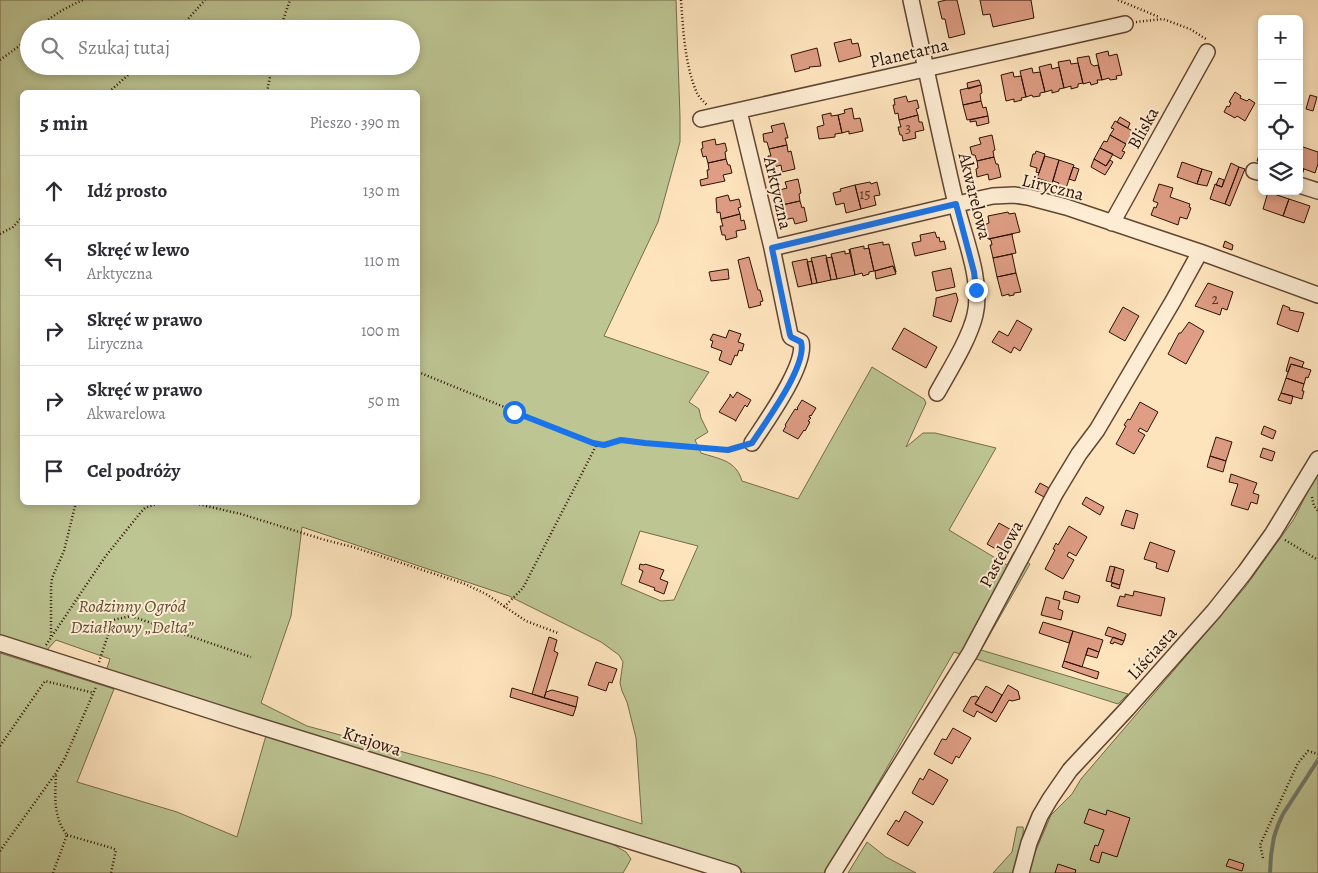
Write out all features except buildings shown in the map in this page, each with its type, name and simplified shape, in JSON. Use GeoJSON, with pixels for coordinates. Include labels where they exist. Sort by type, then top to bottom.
{"type":"FeatureCollection","features":[{"type":"Feature","properties":{"kind":"street","name":"Akwarelowa"},"geometry":{"type":"LineString","coordinates":[[911,0],[956,204],[974,272],[976,290],[976,314],[969,333],[937,394]]}},
{"type":"Feature","properties":{"kind":"street","name":"Planetarna"},"geometry":{"type":"LineString","coordinates":[[701,118],[1125,24]]}},
{"type":"Feature","properties":{"kind":"street","name":"Bliska"},"geometry":{"type":"LineString","coordinates":[[1112,223],[1207,52]]}},
{"type":"Feature","properties":{"kind":"street","name":"Arktyczna"},"geometry":{"type":"LineString","coordinates":[[739,111],[772,248],[790,335],[801,342],[802,347],[796,370],[790,382],[752,443]]}},
{"type":"Feature","properties":{"kind":"street"},"geometry":{"type":"LineString","coordinates":[[1303,186],[1318,191]]}},
{"type":"Feature","properties":{"kind":"street","name":"Liryczna"},"geometry":{"type":"LineString","coordinates":[[772,248],[956,204],[993,196],[1014,195],[1066,207],[1200,252],[1318,295]]}},
{"type":"Feature","properties":{"kind":"street","name":"Pastelowa"},"geometry":{"type":"LineString","coordinates":[[833,873],[970,653],[1056,492],[1079,454],[1097,430],[1200,252]]}},
{"type":"Feature","properties":{"kind":"street","name":"Liściasta"},"geometry":{"type":"LineString","coordinates":[[1021,873],[1029,843],[1040,816],[1070,770],[1128,709],[1214,611],[1245,572],[1272,533],[1318,459]]}},
{"type":"Feature","properties":{"kind":"street","name":"Krajowa"},"geometry":{"type":"LineString","coordinates":[[0,643],[733,873]]}},
{"type":"Feature","properties":{"kind":"path"},"geometry":{"type":"LineString","coordinates":[[49,20],[83,0]]}},
{"type":"Feature","properties":{"kind":"path"},"geometry":{"type":"LineString","coordinates":[[187,20],[205,0]]}},
{"type":"Feature","properties":{"kind":"path"},"geometry":{"type":"LineString","coordinates":[[283,20],[290,0]]}},
{"type":"Feature","properties":{"kind":"path"},"geometry":{"type":"LineString","coordinates":[[681,0],[683,30],[690,72],[697,94],[707,106],[720,114]]}},
{"type":"Feature","properties":{"kind":"path"},"geometry":{"type":"LineString","coordinates":[[1118,0],[1190,29],[1209,42],[1210,45],[1207,52]]}},
{"type":"Feature","properties":{"kind":"path"},"geometry":{"type":"LineString","coordinates":[[1125,24],[1158,18],[1163,19]]}},
{"type":"Feature","properties":{"kind":"path"},"geometry":{"type":"LineString","coordinates":[[0,60],[20,45]]}},
{"type":"Feature","properties":{"kind":"path"},"geometry":{"type":"LineString","coordinates":[[111,90],[128,75]]}},
{"type":"Feature","properties":{"kind":"path"},"geometry":{"type":"LineString","coordinates":[[267,90],[270,75]]}},
{"type":"Feature","properties":{"kind":"path"},"geometry":{"type":"LineString","coordinates":[[0,234],[13,227],[20,219]]}},
{"type":"Feature","properties":{"kind":"path"},"geometry":{"type":"LineString","coordinates":[[420,373],[597,444],[604,445],[621,440],[728,450],[752,443]]}},
{"type":"Feature","properties":{"kind":"path"},"geometry":{"type":"LineString","coordinates":[[504,606],[523,588],[597,444]]}},
{"type":"Feature","properties":{"kind":"path"},"geometry":{"type":"LineString","coordinates":[[51,637],[52,578],[64,551],[75,505]]}},
{"type":"Feature","properties":{"kind":"path"},"geometry":{"type":"LineString","coordinates":[[38,655],[105,557],[141,512],[153,505]]}},
{"type":"Feature","properties":{"kind":"path"},"geometry":{"type":"LineString","coordinates":[[202,505],[242,514],[325,540],[353,546],[465,584],[486,594],[526,621],[558,633]]}},
{"type":"Feature","properties":{"kind":"path"},"geometry":{"type":"LineString","coordinates":[[1272,533],[1318,560]]}},
{"type":"Feature","properties":{"kind":"path"},"geometry":{"type":"LineString","coordinates":[[101,655],[112,620],[131,616],[251,657]]}},
{"type":"Feature","properties":{"kind":"path"},"geometry":{"type":"LineString","coordinates":[[0,746],[44,681],[94,693]]}},
{"type":"Feature","properties":{"kind":"path"},"geometry":{"type":"LineString","coordinates":[[0,851],[65,758],[97,683]]}},
{"type":"Feature","properties":{"kind":"path"},"geometry":{"type":"LineString","coordinates":[[1263,858],[1260,845],[1298,763],[1308,751],[1318,754]]}},
{"type":"Feature","properties":{"kind":"path"},"geometry":{"type":"LineString","coordinates":[[56,773],[55,804],[62,828],[67,835],[116,850],[111,873]]}},
{"type":"Feature","properties":{"kind":"path"},"geometry":{"type":"LineString","coordinates":[[53,873],[67,835]]}},
{"type":"Feature","properties":{"kind":"green space","name":"Rodzinny Ogród Działkowy „Delta”"},"geometry":{"type":"Polygon","coordinates":[[[0,0],[676,0],[680,142],[658,222],[604,336],[709,372],[689,402],[699,409],[708,432],[695,440],[701,453],[731,464],[742,481],[798,499],[872,367],[924,399],[926,403],[906,447],[923,433],[935,433],[996,448],[949,530],[1007,565],[1014,552],[1030,564],[981,650],[1128,694],[1118,704],[954,652],[826,873],[746,873],[105,674],[110,659],[56,640],[46,651],[0,636],[0,0]],[[302,527],[291,616],[261,703],[307,726],[492,776],[642,824],[636,738],[620,683],[623,662],[619,655],[601,642],[509,596],[302,527]],[[640,531],[621,584],[661,601],[674,600],[698,546],[640,531]]]}},
{"type":"Feature","properties":{"kind":"green space"},"geometry":{"type":"Polygon","coordinates":[[[1318,471],[1318,873],[1028,873],[1051,815],[1072,794],[1081,779],[1246,586],[1294,519],[1318,471]]]}},
{"type":"Feature","properties":{"kind":"green space"},"geometry":{"type":"Polygon","coordinates":[[[0,653],[114,689],[77,782],[177,812],[237,837],[267,732],[592,832],[626,852],[631,859],[623,873],[0,873],[0,653]]]}},
{"type":"Feature","properties":{"kind":"green space"},"geometry":{"type":"Polygon","coordinates":[[[1017,827],[1023,827],[1023,831],[1014,873],[993,873],[1012,852],[1017,827]]]}},
{"type":"Feature","properties":{"kind":"green space"},"geometry":{"type":"Polygon","coordinates":[[[867,842],[886,857],[916,873],[848,873],[867,842]]]}},
{"type":"Feature","properties":{"kind":"waterway"},"geometry":{"type":"LineString","coordinates":[[1270,873],[1271,855],[1278,825],[1283,814],[1318,760]]}},
{"type":"Feature","properties":{"kind":"route"},"geometry":{"type":"LineString","coordinates":[[514,412],[593,443],[604,445],[621,440],[728,450],[752,443],[790,382],[796,370],[802,347],[801,342],[790,335],[772,248],[956,204],[974,272],[976,290]]}}]}
